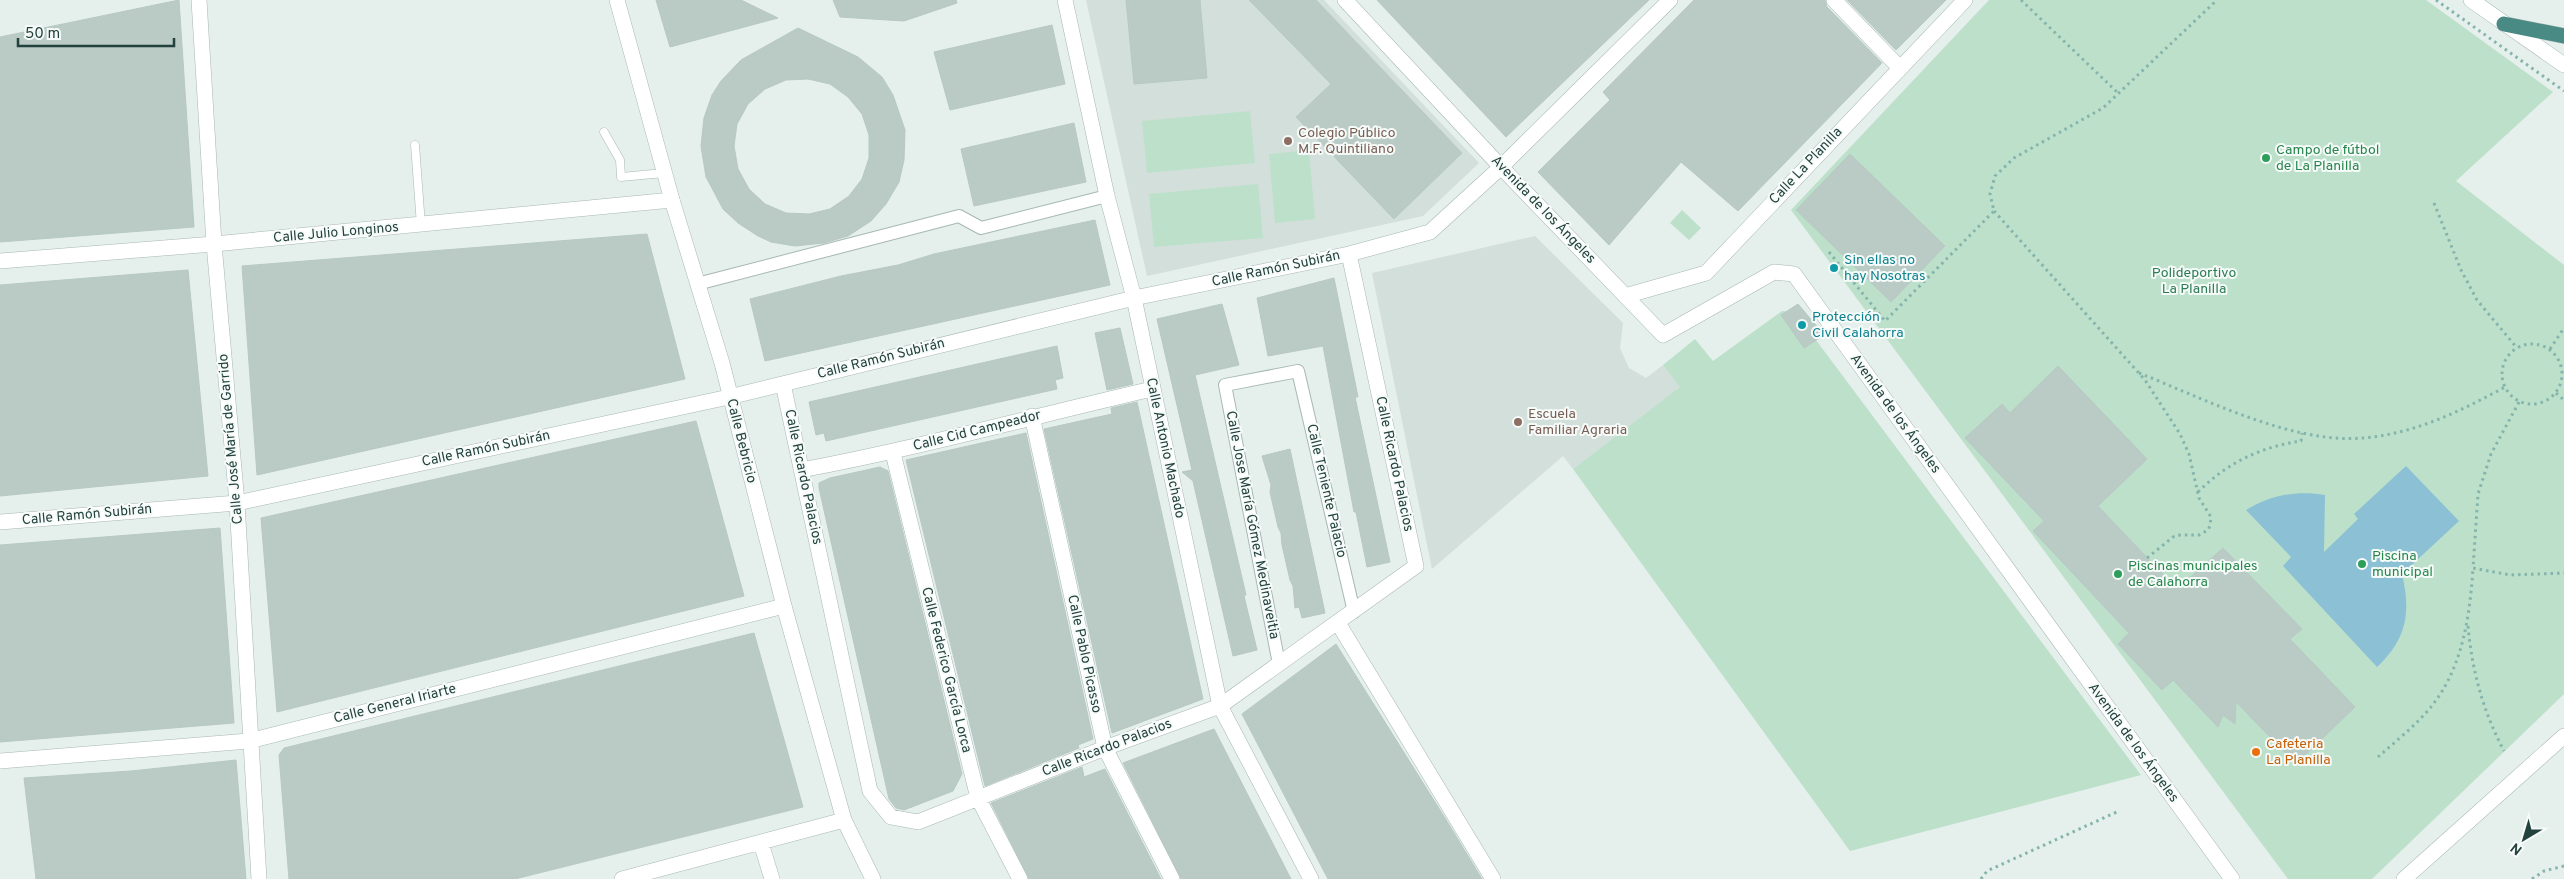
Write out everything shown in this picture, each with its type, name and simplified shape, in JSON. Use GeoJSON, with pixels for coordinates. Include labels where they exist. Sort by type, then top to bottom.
{"type":"FeatureCollection","features":[{"type":"Feature","properties":{"kind":"highway"},"geometry":{"type":"LineString","coordinates":[[2504,24],[2564,36]]}},
{"type":"Feature","properties":{"kind":"street","name":"Calle José María de Garrido"},"geometry":{"type":"LineString","coordinates":[[199,0],[214,244],[236,503],[258,879]]}},
{"type":"Feature","properties":{"kind":"street","name":"Calle Bebricio"},"geometry":{"type":"LineString","coordinates":[[617,0],[664,173],[722,363],[729,397],[784,606],[844,820],[873,879]]}},
{"type":"Feature","properties":{"kind":"street","name":"Calle Antonio Machado"},"geometry":{"type":"LineString","coordinates":[[1065,0],[1107,196],[1134,298],[1220,706],[1311,879]]}},
{"type":"Feature","properties":{"kind":"street","name":"Avenida de los Ángeles"},"geometry":{"type":"LineString","coordinates":[[1345,0],[1500,167],[1663,336],[1774,272],[1794,274],[2232,879]]}},
{"type":"Feature","properties":{"kind":"street","name":"Calle Ramón Subirán"},"geometry":{"type":"LineString","coordinates":[[0,522],[236,503],[729,397],[1134,298],[1349,254],[1430,232],[1500,167],[1670,0]]}},
{"type":"Feature","properties":{"kind":"street"},"geometry":{"type":"LineString","coordinates":[[1834,0],[1899,67]]}},
{"type":"Feature","properties":{"kind":"street","name":"Calle La Planilla"},"geometry":{"type":"LineString","coordinates":[[1625,296],[1706,273],[1899,67],[1965,0]]}},
{"type":"Feature","properties":{"kind":"street"},"geometry":{"type":"LineString","coordinates":[[2471,0],[2564,65]]}},
{"type":"Feature","properties":{"kind":"street"},"geometry":{"type":"LineString","coordinates":[[697,284],[959,216],[981,228],[1107,196]]}},
{"type":"Feature","properties":{"kind":"street","name":"Calle Julio Longinos"},"geometry":{"type":"LineString","coordinates":[[0,261],[214,244],[672,200]]}},
{"type":"Feature","properties":{"kind":"street","name":"Calle Ricardo Palacios"},"geometry":{"type":"LineString","coordinates":[[783,384],[870,790],[891,817],[918,822],[1105,748],[1220,706],[1416,566],[1349,254]]}},
{"type":"Feature","properties":{"kind":"street","name":"Calle Teniente Palacio"},"geometry":{"type":"LineString","coordinates":[[1298,371],[1354,612]]}},
{"type":"Feature","properties":{"kind":"street","name":"Calle Jose María Gómez Medinaveitia"},"geometry":{"type":"LineString","coordinates":[[1279,664],[1225,385],[1298,371]]}},
{"type":"Feature","properties":{"kind":"street","name":"Calle Cid Campeador"},"geometry":{"type":"LineString","coordinates":[[801,470],[893,453],[1032,416],[1152,389]]}},
{"type":"Feature","properties":{"kind":"street","name":"Calle Pablo Picasso"},"geometry":{"type":"LineString","coordinates":[[1032,416],[1105,748],[1172,879]]}},
{"type":"Feature","properties":{"kind":"street","name":"Calle Federico García Lorca"},"geometry":{"type":"LineString","coordinates":[[893,453],[978,798],[1020,879]]}},
{"type":"Feature","properties":{"kind":"street","name":"Calle General Iriarte"},"geometry":{"type":"LineString","coordinates":[[0,761],[249,741],[784,606]]}},
{"type":"Feature","properties":{"kind":"street"},"geometry":{"type":"LineString","coordinates":[[1338,623],[1494,879]]}},
{"type":"Feature","properties":{"kind":"street"},"geometry":{"type":"LineString","coordinates":[[2404,879],[2564,736]]}},
{"type":"Feature","properties":{"kind":"street"},"geometry":{"type":"LineString","coordinates":[[622,879],[642,877],[844,820]]}},
{"type":"Feature","properties":{"kind":"street"},"geometry":{"type":"LineString","coordinates":[[761,842],[772,879]]}},
{"type":"Feature","properties":{"kind":"lane"},"geometry":{"type":"LineString","coordinates":[[604,132],[620,160],[621,177],[664,173]]}},
{"type":"Feature","properties":{"kind":"lane"},"geometry":{"type":"LineString","coordinates":[[415,145],[421,225]]}},
{"type":"Feature","properties":{"kind":"path"},"geometry":{"type":"LineString","coordinates":[[2021,0],[2118,93]]}},
{"type":"Feature","properties":{"kind":"path"},"geometry":{"type":"LineString","coordinates":[[2147,558],[2173,537],[2199,535],[2208,530],[2211,517],[2197,492],[2189,454],[2180,434],[2138,372],[1994,212],[1990,194],[1995,176],[2014,158],[2103,108],[2217,0]]}},
{"type":"Feature","properties":{"kind":"path"},"geometry":{"type":"LineString","coordinates":[[2436,0],[2564,91]]}},
{"type":"Feature","properties":{"kind":"path"},"geometry":{"type":"LineString","coordinates":[[2434,203],[2461,270],[2477,300],[2517,348]]}},
{"type":"Feature","properties":{"kind":"path"},"geometry":{"type":"LineString","coordinates":[[1829,252],[1885,321],[1994,212]]}},
{"type":"Feature","properties":{"kind":"path"},"geometry":{"type":"LineString","coordinates":[[2550,349],[2564,328]]}},
{"type":"Feature","properties":{"kind":"path"},"geometry":{"type":"LineString","coordinates":[[2532,344],[2550,349],[2557,356],[2563,375],[2556,393],[2539,404],[2519,402],[2505,387],[2503,368],[2507,358],[2517,348],[2532,344]]}},
{"type":"Feature","properties":{"kind":"path"},"geometry":{"type":"LineString","coordinates":[[2138,372],[2251,418],[2302,433],[2362,438],[2403,432],[2447,416],[2505,387]]}},
{"type":"Feature","properties":{"kind":"path"},"geometry":{"type":"LineString","coordinates":[[2556,393],[2564,400]]}},
{"type":"Feature","properties":{"kind":"path"},"geometry":{"type":"LineString","coordinates":[[2378,757],[2433,704],[2455,665],[2467,621],[2478,494],[2491,454],[2519,402]]}},
{"type":"Feature","properties":{"kind":"path"},"geometry":{"type":"LineString","coordinates":[[2197,492],[2217,474],[2237,462],[2273,445],[2301,440],[2302,433]]}},
{"type":"Feature","properties":{"kind":"path"},"geometry":{"type":"LineString","coordinates":[[2473,568],[2510,575],[2564,573]]}},
{"type":"Feature","properties":{"kind":"path"},"geometry":{"type":"LineString","coordinates":[[2467,621],[2480,694],[2488,720],[2504,751]]}},
{"type":"Feature","properties":{"kind":"path"},"geometry":{"type":"LineString","coordinates":[[1981,879],[1987,871],[2119,811]]}},
{"type":"Feature","properties":{"kind":"path"},"geometry":{"type":"LineString","coordinates":[[2532,879],[2544,871],[2564,866]]}},
{"type":"Feature","properties":{"kind":"shaded area","name":"Colegio Público M.F. Quintiliano"},"geometry":{"type":"Polygon","coordinates":[[[1086,0],[1324,0],[1479,163],[1423,216],[1147,276],[1086,0]]]}},
{"type":"Feature","properties":{"kind":"shaded area","name":"Escuela Familiar Agraria"},"geometry":{"type":"Polygon","coordinates":[[[1535,236],[1623,323],[1620,348],[1629,368],[1646,378],[1663,365],[1681,387],[1573,469],[1563,456],[1432,569],[1372,273],[1535,236]]]}},
{"type":"Feature","properties":{"kind":"green space","name":"Polideportivo La Planilla"},"geometry":{"type":"Polygon","coordinates":[[[1989,0],[2426,0],[2553,92],[2456,181],[2564,265],[2564,694],[2372,879],[2288,879],[1791,210],[1989,0]]]}},
{"type":"Feature","properties":{"kind":"green space"},"geometry":{"type":"Polygon","coordinates":[[[1250,111],[1255,163],[1147,173],[1142,121],[1250,111]]]}},
{"type":"Feature","properties":{"kind":"green space"},"geometry":{"type":"Polygon","coordinates":[[[1309,150],[1315,219],[1275,223],[1269,154],[1309,150]]]}},
{"type":"Feature","properties":{"kind":"green space"},"geometry":{"type":"Polygon","coordinates":[[[1258,184],[1263,238],[1154,247],[1149,194],[1258,184]]]}},
{"type":"Feature","properties":{"kind":"green space"},"geometry":{"type":"Polygon","coordinates":[[[1682,210],[1701,228],[1689,240],[1670,223],[1682,210]]]}},
{"type":"Feature","properties":{"kind":"green space"},"geometry":{"type":"Polygon","coordinates":[[[1782,311],[1795,312],[2141,775],[1850,851],[1573,469],[1680,387],[1663,365],[1695,339],[1713,361],[1782,311]]]}},
{"type":"Feature","properties":{"kind":"water","name":"Piscina municipal"},"geometry":{"type":"Polygon","coordinates":[[[2406,466],[2459,521],[2402,574],[2406,601],[2404,624],[2395,646],[2377,667],[2283,566],[2291,557],[2246,510],[2284,495],[2304,493],[2325,495],[2324,552],[2358,519],[2354,514],[2406,466]]]}},
{"type":"Feature","properties":{"kind":"building"},"geometry":{"type":"Polygon","coordinates":[[[179,0],[194,227],[0,242],[0,37],[179,0]]]}},
{"type":"Feature","properties":{"kind":"building"},"geometry":{"type":"Polygon","coordinates":[[[656,0],[741,0],[778,18],[670,47],[656,0]]]}},
{"type":"Feature","properties":{"kind":"building"},"geometry":{"type":"Polygon","coordinates":[[[833,0],[956,0],[957,3],[904,21],[840,17],[833,0]]]}},
{"type":"Feature","properties":{"kind":"building"},"geometry":{"type":"Polygon","coordinates":[[[1126,0],[1200,0],[1207,78],[1134,84],[1126,0]]]}},
{"type":"Feature","properties":{"kind":"building"},"geometry":{"type":"Polygon","coordinates":[[[1249,0],[1316,0],[1462,153],[1394,219],[1296,117],[1331,84],[1249,0]]]}},
{"type":"Feature","properties":{"kind":"building"},"geometry":{"type":"Polygon","coordinates":[[[1377,0],[1649,0],[1506,137],[1377,0]]]}},
{"type":"Feature","properties":{"kind":"building"},"geometry":{"type":"Polygon","coordinates":[[[1694,0],[1825,0],[1827,7],[1882,63],[1738,211],[1681,162],[1609,245],[1538,172],[1610,100],[1603,92],[1694,0]]]}},
{"type":"Feature","properties":{"kind":"building"},"geometry":{"type":"Polygon","coordinates":[[[1847,0],[1946,0],[1896,50],[1847,0]]]}},
{"type":"Feature","properties":{"kind":"building"},"geometry":{"type":"Polygon","coordinates":[[[1052,25],[1065,84],[950,110],[934,52],[1052,25]]]}},
{"type":"Feature","properties":{"kind":"building"},"geometry":{"type":"Polygon","coordinates":[[[798,28],[858,57],[882,77],[893,95],[905,130],[904,160],[899,182],[886,204],[871,221],[848,236],[824,243],[795,246],[771,242],[758,236],[738,223],[723,209],[706,177],[701,146],[704,118],[712,95],[721,81],[741,60],[798,28]],[[808,79],[786,80],[765,89],[748,104],[737,124],[734,146],[738,169],[749,189],[765,204],[786,213],[809,214],[830,209],[849,196],[862,179],[869,158],[869,135],[862,114],[848,97],[830,84],[808,79]]]}},
{"type":"Feature","properties":{"kind":"building"},"geometry":{"type":"Polygon","coordinates":[[[1074,123],[1086,182],[974,206],[961,149],[1074,123]]]}},
{"type":"Feature","properties":{"kind":"building"},"geometry":{"type":"Polygon","coordinates":[[[1850,154],[1945,246],[1891,302],[1796,210],[1850,154]]]}},
{"type":"Feature","properties":{"kind":"building"},"geometry":{"type":"Polygon","coordinates":[[[1095,220],[1110,285],[765,361],[750,299],[841,276],[898,265],[934,254],[1095,220]]]}},
{"type":"Feature","properties":{"kind":"building"},"geometry":{"type":"Polygon","coordinates":[[[647,234],[685,379],[257,475],[242,266],[647,234]]]}},
{"type":"Feature","properties":{"kind":"building"},"geometry":{"type":"Polygon","coordinates":[[[188,270],[208,476],[0,496],[0,285],[188,270]]]}},
{"type":"Feature","properties":{"kind":"building"},"geometry":{"type":"Polygon","coordinates":[[[1334,278],[1358,397],[1355,397],[1390,562],[1367,567],[1356,512],[1354,512],[1323,346],[1268,356],[1257,298],[1334,278]]]}},
{"type":"Feature","properties":{"kind":"building"},"geometry":{"type":"Polygon","coordinates":[[[1222,304],[1239,365],[1195,375],[1257,650],[1233,656],[1193,481],[1182,472],[1192,470],[1157,319],[1222,304]]]}},
{"type":"Feature","properties":{"kind":"building","name":"Protección Civil Calahorra"},"geometry":{"type":"Polygon","coordinates":[[[1798,304],[1824,335],[1804,348],[1781,315],[1798,304]]]}},
{"type":"Feature","properties":{"kind":"building"},"geometry":{"type":"Polygon","coordinates":[[[1120,328],[1133,384],[1107,390],[1095,333],[1120,328]]]}},
{"type":"Feature","properties":{"kind":"building"},"geometry":{"type":"Polygon","coordinates":[[[1057,346],[1063,378],[1055,380],[1057,389],[826,441],[824,433],[816,435],[809,402],[1057,346]]]}},
{"type":"Feature","properties":{"kind":"building","name":"Piscinas municipales de Calahorra"},"geometry":{"type":"Polygon","coordinates":[[[2058,366],[2147,459],[2098,506],[2177,589],[2223,548],[2302,629],[2290,639],[2355,707],[2296,764],[2236,702],[2235,724],[2223,715],[2218,727],[2173,680],[2162,690],[2118,644],[2129,633],[2033,531],[2044,521],[1965,438],[2002,404],[2010,413],[2058,366]]]}},
{"type":"Feature","properties":{"kind":"building"},"geometry":{"type":"Polygon","coordinates":[[[1137,402],[1203,699],[1112,733],[1044,429],[1112,414],[1111,408],[1137,402]]]}},
{"type":"Feature","properties":{"kind":"building"},"geometry":{"type":"Polygon","coordinates":[[[696,421],[744,596],[277,712],[261,518],[696,421]]]}},
{"type":"Feature","properties":{"kind":"building"},"geometry":{"type":"Polygon","coordinates":[[[1026,433],[1093,739],[1078,745],[1079,748],[985,786],[906,460],[1026,433]]]}},
{"type":"Feature","properties":{"kind":"building"},"geometry":{"type":"Polygon","coordinates":[[[1290,449],[1325,613],[1302,618],[1299,607],[1295,608],[1293,586],[1270,492],[1271,485],[1262,456],[1290,449]]]}},
{"type":"Feature","properties":{"kind":"building"},"geometry":{"type":"Polygon","coordinates":[[[880,467],[888,471],[962,774],[953,791],[904,810],[896,808],[889,799],[819,488],[819,483],[830,478],[880,467]]]}},
{"type":"Feature","properties":{"kind":"building"},"geometry":{"type":"Polygon","coordinates":[[[220,528],[234,723],[0,742],[0,545],[220,528]]]}},
{"type":"Feature","properties":{"kind":"building"},"geometry":{"type":"Polygon","coordinates":[[[754,633],[803,807],[515,879],[289,879],[279,755],[284,748],[754,633]]]}},
{"type":"Feature","properties":{"kind":"building"},"geometry":{"type":"Polygon","coordinates":[[[1336,644],[1482,879],[1328,879],[1242,714],[1336,644]]]}},
{"type":"Feature","properties":{"kind":"building"},"geometry":{"type":"Polygon","coordinates":[[[1214,729],[1291,879],[1181,879],[1123,763],[1214,729]]]}},
{"type":"Feature","properties":{"kind":"building"},"geometry":{"type":"Polygon","coordinates":[[[236,760],[246,879],[36,879],[24,778],[131,771],[236,760]]]}},
{"type":"Feature","properties":{"kind":"building"},"geometry":{"type":"Polygon","coordinates":[[[1082,767],[1084,777],[1105,769],[1161,879],[1029,879],[991,803],[1082,767]]]}},
{"type":"Feature","properties":{"kind":"place","name":"Colegio Público M.F. Quintiliano"},"geometry":{"type":"Point","coordinates":[1288,141]}},
{"type":"Feature","properties":{"kind":"place","name":"Campo de fútbol de La Planilla"},"geometry":{"type":"Point","coordinates":[2266,158]}},
{"type":"Feature","properties":{"kind":"place","name":"Sin ellas no hay Nosotras"},"geometry":{"type":"Point","coordinates":[1834,268]}},
{"type":"Feature","properties":{"kind":"place","name":"Protección Civil Calahorra"},"geometry":{"type":"Point","coordinates":[1802,325]}},
{"type":"Feature","properties":{"kind":"place","name":"Escuela Familiar Agraria"},"geometry":{"type":"Point","coordinates":[1518,422]}},
{"type":"Feature","properties":{"kind":"place","name":"Piscina municipal"},"geometry":{"type":"Point","coordinates":[2362,564]}},
{"type":"Feature","properties":{"kind":"place","name":"Piscinas municipales de Calahorra"},"geometry":{"type":"Point","coordinates":[2118,574]}},
{"type":"Feature","properties":{"kind":"place","name":"Cafeteria La Planilla"},"geometry":{"type":"Point","coordinates":[2256,752]}}]}
